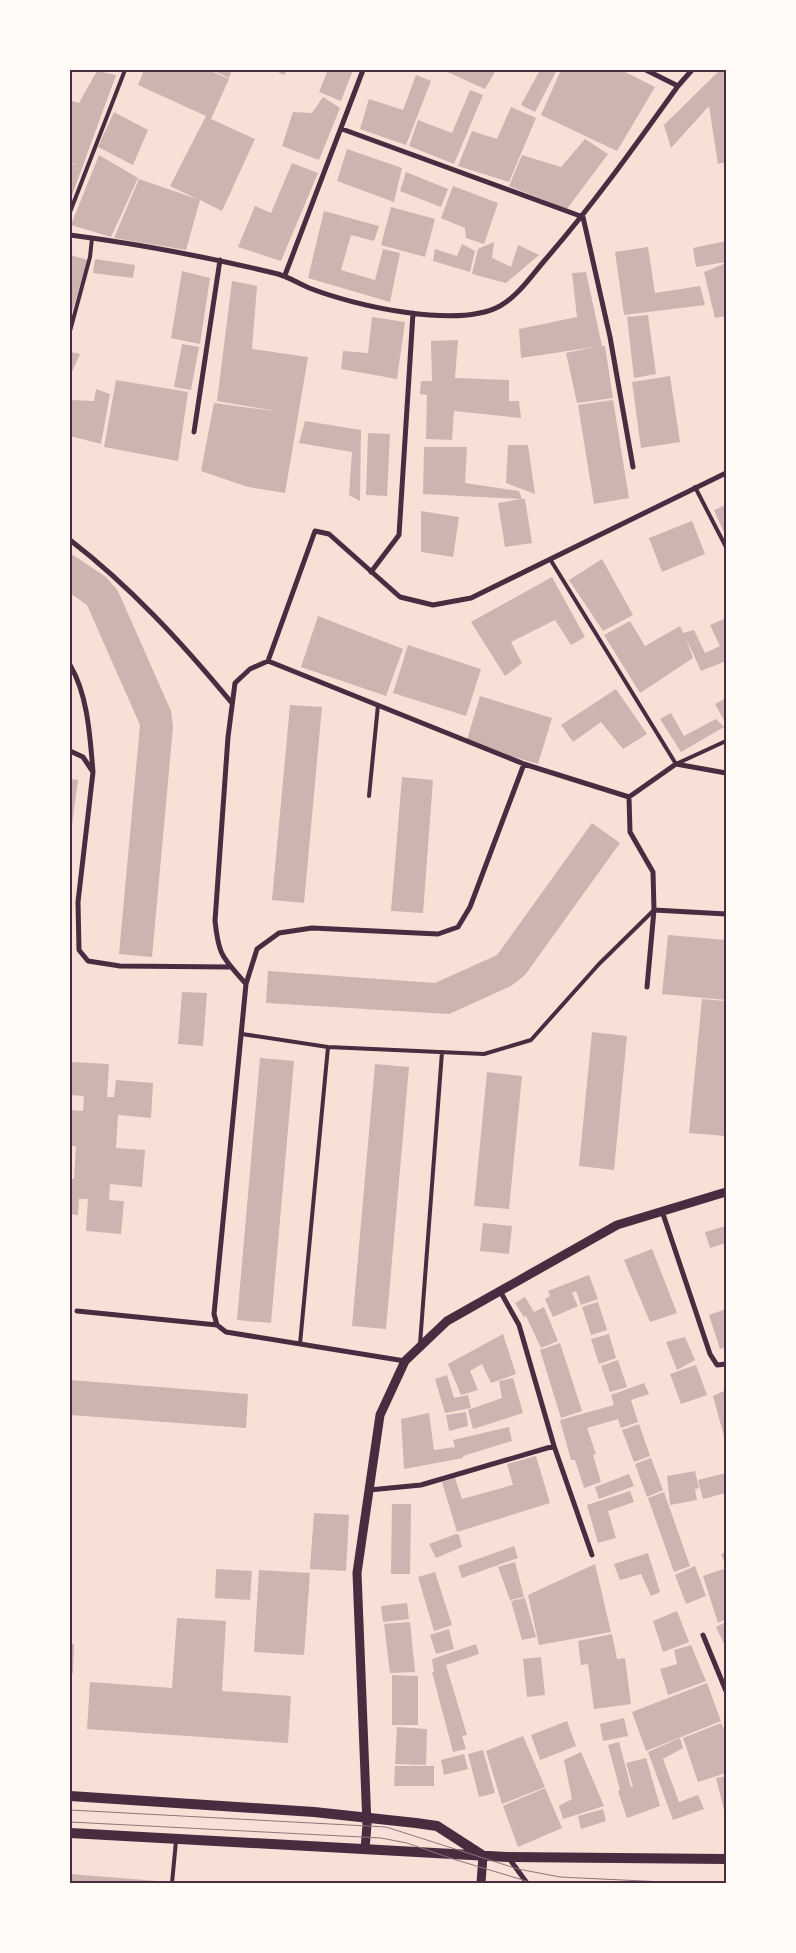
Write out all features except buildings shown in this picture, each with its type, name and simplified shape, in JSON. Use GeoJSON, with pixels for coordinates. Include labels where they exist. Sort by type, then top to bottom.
{"type":"FeatureCollection","features":[{"type":"Feature","properties":{"kind":"main road"},"geometry":{"type":"LineString","coordinates":[[70,1796],[366,1816],[437,1826],[483,1856]]}},
{"type":"Feature","properties":{"kind":"main road"},"geometry":{"type":"LineString","coordinates":[[70,1833],[507,1857],[726,1859]]}},
{"type":"Feature","properties":{"kind":"street"},"geometry":{"type":"LineString","coordinates":[[285,275],[342,129],[362,70]]}},
{"type":"Feature","properties":{"kind":"street"},"geometry":{"type":"LineString","coordinates":[[646,70],[678,86]]}},
{"type":"Feature","properties":{"kind":"street"},"geometry":{"type":"LineString","coordinates":[[70,235],[220,260],[285,275],[311,289],[361,304],[413,313],[470,316],[500,306],[523,286],[583,217],[678,86],[692,70]]}},
{"type":"Feature","properties":{"kind":"street"},"geometry":{"type":"LineString","coordinates":[[342,129],[583,217]]}},
{"type":"Feature","properties":{"kind":"street"},"geometry":{"type":"LineString","coordinates":[[583,217],[610,337],[633,467]]}},
{"type":"Feature","properties":{"kind":"street"},"geometry":{"type":"LineString","coordinates":[[194,432],[220,260]]}},
{"type":"Feature","properties":{"kind":"street"},"geometry":{"type":"LineString","coordinates":[[371,572],[399,535],[413,313]]}},
{"type":"Feature","properties":{"kind":"street"},"geometry":{"type":"LineString","coordinates":[[268,661],[315,532],[329,534],[400,596],[433,605],[471,598],[726,472]]}},
{"type":"Feature","properties":{"kind":"street"},"geometry":{"type":"LineString","coordinates":[[70,540],[104,566],[150,610],[231,702]]}},
{"type":"Feature","properties":{"kind":"street"},"geometry":{"type":"LineString","coordinates":[[246,984],[229,967],[218,948],[215,921],[231,702],[235,683],[250,669],[268,661],[524,764],[629,798]]}},
{"type":"Feature","properties":{"kind":"street"},"geometry":{"type":"LineString","coordinates":[[70,665],[77,677],[89,731],[93,772],[78,902],[79,950],[88,961],[120,966],[229,967]]}},
{"type":"Feature","properties":{"kind":"street"},"geometry":{"type":"LineString","coordinates":[[70,751],[83,758],[93,772]]}},
{"type":"Feature","properties":{"kind":"street"},"geometry":{"type":"LineString","coordinates":[[217,1325],[214,1314],[246,984],[258,949],[279,933],[312,928],[438,934],[458,927],[470,907],[524,764]]}},
{"type":"Feature","properties":{"kind":"street"},"geometry":{"type":"LineString","coordinates":[[629,798],[676,764],[726,774]]}},
{"type":"Feature","properties":{"kind":"street"},"geometry":{"type":"LineString","coordinates":[[629,798],[630,832],[653,872],[654,910],[646,987]]}},
{"type":"Feature","properties":{"kind":"street"},"geometry":{"type":"LineString","coordinates":[[654,910],[726,914]]}},
{"type":"Feature","properties":{"kind":"street"},"geometry":{"type":"LineString","coordinates":[[365,1849],[366,1816],[356,1573],[380,1415],[405,1361],[447,1321],[616,1225],[726,1192]]}},
{"type":"Feature","properties":{"kind":"street"},"geometry":{"type":"LineString","coordinates":[[662,1211],[710,1354],[717,1365],[726,1364]]}},
{"type":"Feature","properties":{"kind":"street"},"geometry":{"type":"LineString","coordinates":[[500,1291],[519,1324],[554,1446],[592,1555]]}},
{"type":"Feature","properties":{"kind":"street"},"geometry":{"type":"LineString","coordinates":[[77,1311],[217,1325],[226,1332],[405,1361]]}},
{"type":"Feature","properties":{"kind":"street"},"geometry":{"type":"LineString","coordinates":[[369,1490],[421,1485],[554,1446]]}},
{"type":"Feature","properties":{"kind":"street"},"geometry":{"type":"LineString","coordinates":[[703,1635],[726,1691]]}},
{"type":"Feature","properties":{"kind":"street"},"geometry":{"type":"LineString","coordinates":[[481,1883],[483,1856]]}},
{"type":"Feature","properties":{"kind":"street"},"geometry":{"type":"LineString","coordinates":[[507,1857],[526,1883]]}},
{"type":"Feature","properties":{"kind":"lane"},"geometry":{"type":"LineString","coordinates":[[70,212],[125,70]]}},
{"type":"Feature","properties":{"kind":"lane"},"geometry":{"type":"LineString","coordinates":[[70,331],[90,258],[92,238]]}},
{"type":"Feature","properties":{"kind":"lane"},"geometry":{"type":"LineString","coordinates":[[695,487],[726,547]]}},
{"type":"Feature","properties":{"kind":"lane"},"geometry":{"type":"LineString","coordinates":[[550,559],[676,764],[726,741]]}},
{"type":"Feature","properties":{"kind":"lane"},"geometry":{"type":"LineString","coordinates":[[369,796],[378,705]]}},
{"type":"Feature","properties":{"kind":"lane"},"geometry":{"type":"LineString","coordinates":[[242,1034],[328,1047],[484,1054],[531,1040],[599,964],[654,910]]}},
{"type":"Feature","properties":{"kind":"lane"},"geometry":{"type":"LineString","coordinates":[[300,1344],[328,1047]]}},
{"type":"Feature","properties":{"kind":"lane"},"geometry":{"type":"LineString","coordinates":[[420,1347],[442,1052]]}},
{"type":"Feature","properties":{"kind":"lane"},"geometry":{"type":"LineString","coordinates":[[172,1883],[176,1839]]}},
{"type":"Feature","properties":{"kind":"tram line"},"geometry":{"type":"LineString","coordinates":[[70,1810],[386,1827],[518,1869],[560,1877],[685,1883]]}},
{"type":"Feature","properties":{"kind":"tram line"},"geometry":{"type":"LineString","coordinates":[[70,1822],[381,1838],[407,1843],[533,1883]]}}]}
